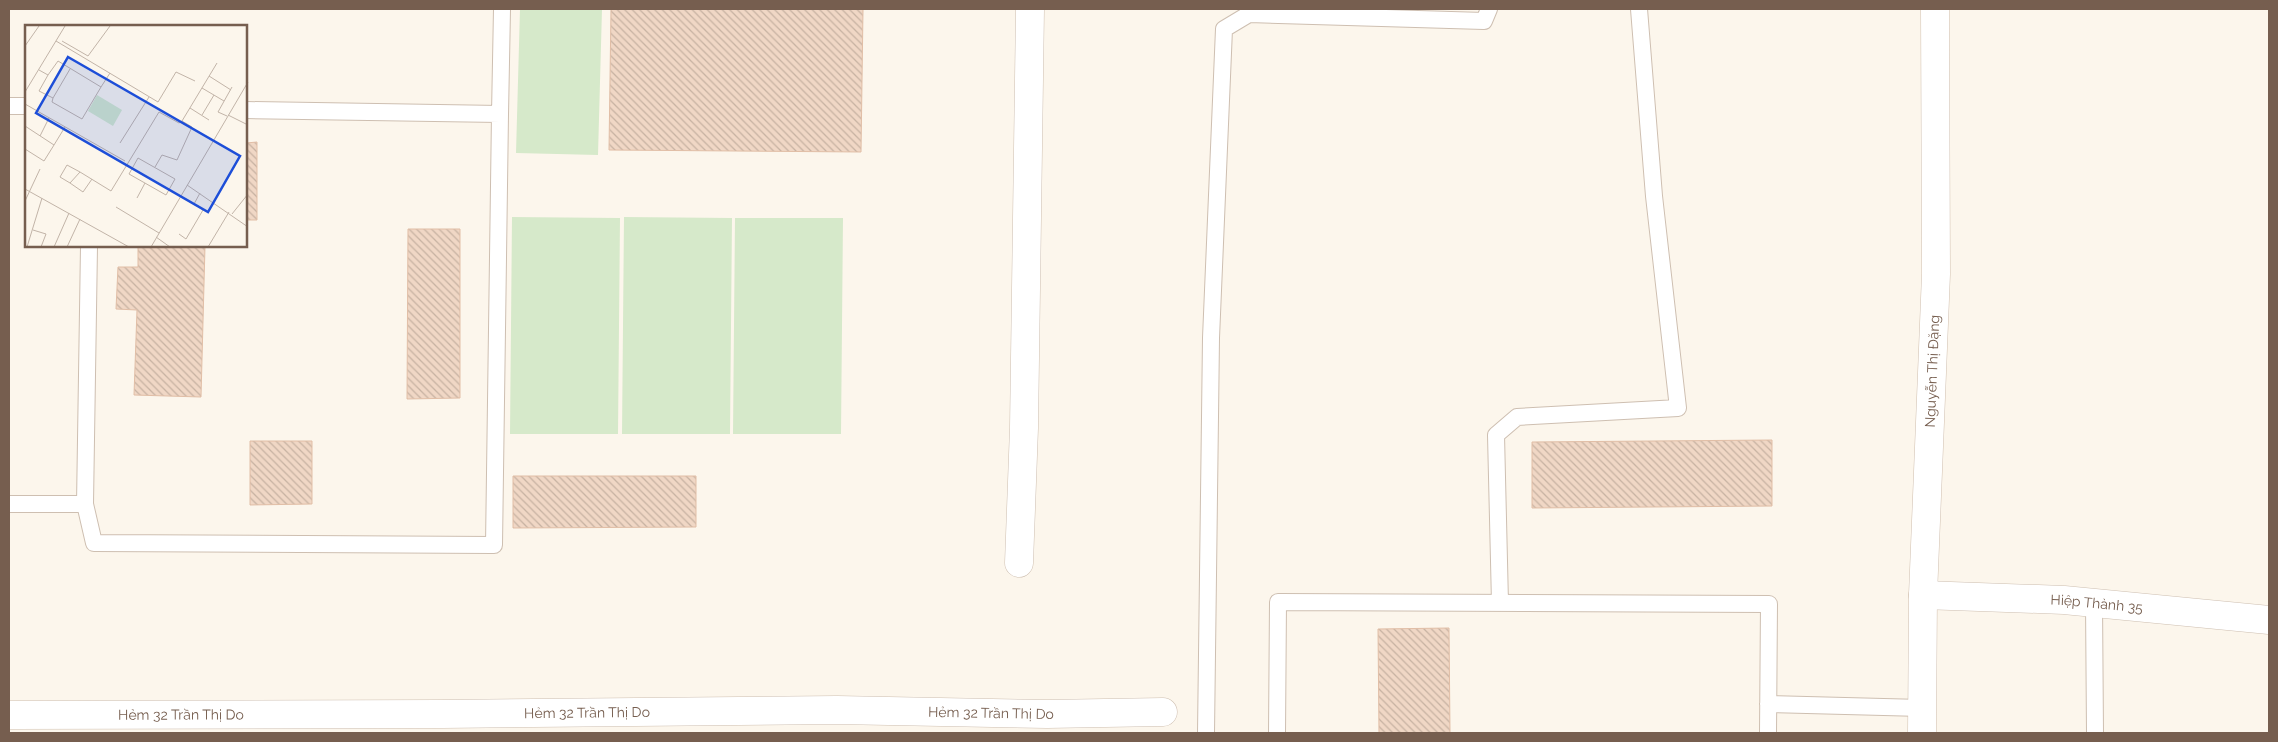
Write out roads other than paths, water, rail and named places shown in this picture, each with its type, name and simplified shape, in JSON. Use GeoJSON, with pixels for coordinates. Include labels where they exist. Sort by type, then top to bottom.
{"type":"FeatureCollection","features":[{"type":"Feature","properties":{"kind":"street"},"geometry":{"type":"LineString","coordinates":[[1018,563],[1024,428],[1030,9]]}},
{"type":"Feature","properties":{"kind":"street","name":"Nguyễn Thị Đặng"},"geometry":{"type":"LineString","coordinates":[[1922,721],[1923,595],[1936,274],[1934,9]]}},
{"type":"Feature","properties":{"kind":"street","name":"Hiệp Thành 35"},"geometry":{"type":"LineString","coordinates":[[1923,595],[2064,600],[2269,620]]}},
{"type":"Feature","properties":{"kind":"street","name":"Hẻm 32 Trần Thị Do"},"geometry":{"type":"LineString","coordinates":[[9,714],[164,724],[369,724],[837,710],[1047,714],[1163,712]]}},
{"type":"Feature","properties":{"kind":"lane"},"geometry":{"type":"LineString","coordinates":[[89,248],[85,504],[94,543],[494,545],[502,9]]}},
{"type":"Feature","properties":{"kind":"lane"},"geometry":{"type":"LineString","coordinates":[[1206,733],[1211,338],[1224,29],[1249,14],[1484,21],[1489,9]]}},
{"type":"Feature","properties":{"kind":"lane"},"geometry":{"type":"LineString","coordinates":[[1500,603],[1496,435],[1517,417],[1678,408],[1654,196],[1639,9]]}},
{"type":"Feature","properties":{"kind":"lane"},"geometry":{"type":"LineString","coordinates":[[9,106],[25,106]]}},
{"type":"Feature","properties":{"kind":"lane"},"geometry":{"type":"LineString","coordinates":[[248,110],[500,114]]}},
{"type":"Feature","properties":{"kind":"lane"},"geometry":{"type":"LineString","coordinates":[[9,504],[85,504]]}},
{"type":"Feature","properties":{"kind":"lane"},"geometry":{"type":"LineString","coordinates":[[1276,733],[1278,602],[1769,604],[1768,733]]}},
{"type":"Feature","properties":{"kind":"lane"},"geometry":{"type":"LineString","coordinates":[[2094,603],[2095,733]]}},
{"type":"Feature","properties":{"kind":"lane"},"geometry":{"type":"LineString","coordinates":[[1768,704],[1922,721]]}}]}
